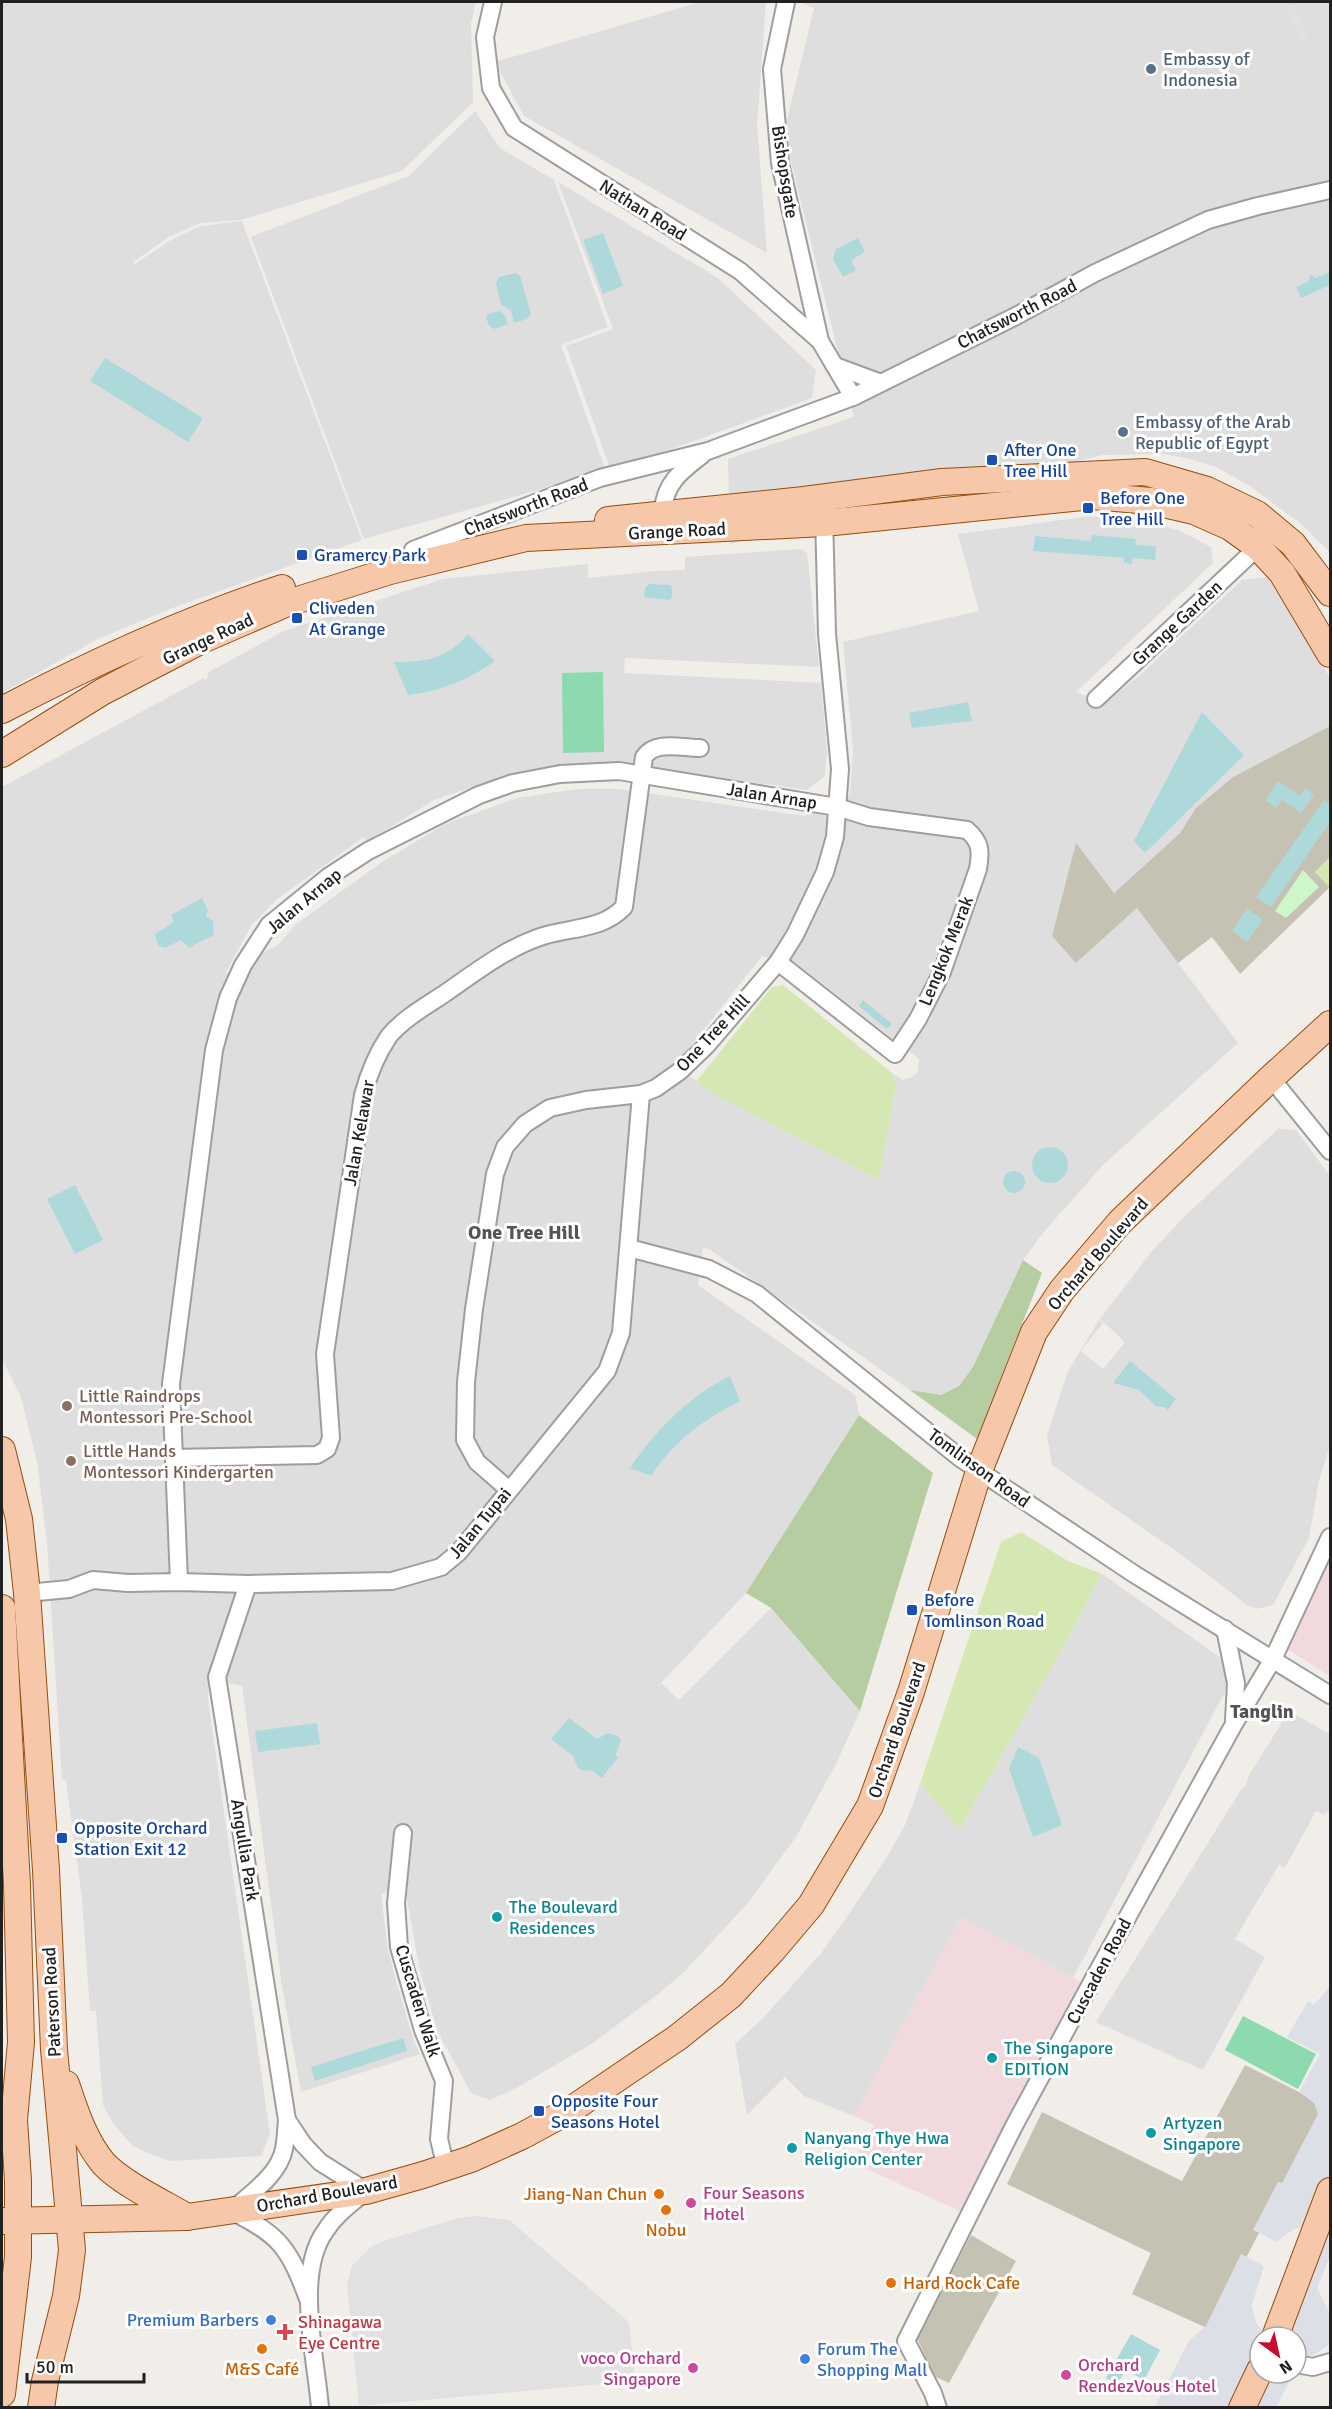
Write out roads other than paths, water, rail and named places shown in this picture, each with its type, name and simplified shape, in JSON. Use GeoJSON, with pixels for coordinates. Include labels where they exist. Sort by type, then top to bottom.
{"type":"FeatureCollection","features":[{"type":"Feature","properties":{"kind":"main road","name":"Grange Road"},"geometry":{"type":"LineString","coordinates":[[2,710],[105,658],[182,625],[334,571],[413,550],[502,533],[663,508],[824,497],[942,482],[1144,472],[1207,490],[1257,514],[1293,544],[1330,592]]}},
{"type":"Feature","properties":{"kind":"main road","name":"Grange Road"},"geometry":{"type":"LineString","coordinates":[[2,754],[102,692],[202,640],[285,604],[390,571],[526,538],[824,523],[1092,496],[1151,501],[1194,511],[1230,527],[1258,548],[1282,573],[1330,654]]}},
{"type":"Feature","properties":{"kind":"main road"},"geometry":{"type":"LineString","coordinates":[[40,690],[62,693],[66,698],[68,705],[66,711],[56,721]]}},
{"type":"Feature","properties":{"kind":"main road","name":"Orchard Boulevard"},"geometry":{"type":"LineString","coordinates":[[10,2221],[187,2217],[366,2190],[446,2168],[522,2136],[572,2109],[677,2038],[731,1995],[811,1905],[870,1806],[912,1692],[979,1471],[1034,1332],[1062,1290],[1120,1222],[1330,1024]]}},
{"type":"Feature","properties":{"kind":"main road","name":"Paterson Road"},"geometry":{"type":"LineString","coordinates":[[2,1450],[19,1519],[27,1593],[46,1879],[54,2049],[72,2250],[66,2296],[45,2381],[41,2408]]}},
{"type":"Feature","properties":{"kind":"main road","name":"Paterson Road"},"geometry":{"type":"LineString","coordinates":[[2,1608],[17,1884],[21,2042],[14,2120],[10,2221],[18,2257],[2,2394]]}},
{"type":"Feature","properties":{"kind":"main road"},"geometry":{"type":"LineString","coordinates":[[2,2064],[21,2042]]}},
{"type":"Feature","properties":{"kind":"main road"},"geometry":{"type":"LineString","coordinates":[[54,2049],[86,2136],[105,2164],[130,2183],[187,2217]]}},
{"type":"Feature","properties":{"kind":"main road"},"geometry":{"type":"LineString","coordinates":[[1280,2325],[1330,2191]]}},
{"type":"Feature","properties":{"kind":"main road"},"geometry":{"type":"LineString","coordinates":[[1242,2408],[1253,2385]]}},
{"type":"Feature","properties":{"kind":"street","name":"Nathan Road"},"geometry":{"type":"LineString","coordinates":[[493,2],[485,37],[491,88],[514,128],[740,271],[820,341],[853,397]]}},
{"type":"Feature","properties":{"kind":"street","name":"Bishopsgate"},"geometry":{"type":"LineString","coordinates":[[786,2],[772,69],[780,163],[820,341]]}},
{"type":"Feature","properties":{"kind":"street","name":"Chatsworth Road"},"geometry":{"type":"LineString","coordinates":[[413,550],[600,478],[708,451],[853,397],[1016,316],[1095,273],[1208,220],[1330,190]]}},
{"type":"Feature","properties":{"kind":"street"},"geometry":{"type":"LineString","coordinates":[[835,366],[881,383]]}},
{"type":"Feature","properties":{"kind":"street","name":"Chatsworth Road"},"geometry":{"type":"LineString","coordinates":[[663,508],[668,487],[676,476],[708,451]]}},
{"type":"Feature","properties":{"kind":"street"},"geometry":{"type":"LineString","coordinates":[[640,468],[655,476],[663,508]]}},
{"type":"Feature","properties":{"kind":"street","name":"One Tree Hill"},"geometry":{"type":"LineString","coordinates":[[508,1489],[477,1462],[465,1440],[466,1382],[472,1320],[495,1174],[506,1147],[525,1124],[550,1108],[586,1100],[641,1094],[656,1088],[680,1071],[707,1045],[778,962],[795,935],[825,872],[835,837],[840,769],[827,634],[824,497]]}},
{"type":"Feature","properties":{"kind":"street","name":"Grange Garden"},"geometry":{"type":"LineString","coordinates":[[1096,699],[1258,548]]}},
{"type":"Feature","properties":{"kind":"street"},"geometry":{"type":"LineString","coordinates":[[641,774],[644,757],[648,750],[656,747],[700,748]]}},
{"type":"Feature","properties":{"kind":"street","name":"Jalan Arnap"},"geometry":{"type":"LineString","coordinates":[[179,1582],[171,1384],[214,1050],[228,999],[243,965],[269,925],[328,878],[368,851],[478,795],[513,783],[560,774],[619,771],[837,807]]}},
{"type":"Feature","properties":{"kind":"street","name":"Jalan Kelawar"},"geometry":{"type":"LineString","coordinates":[[174,1458],[317,1455],[327,1449],[331,1438],[325,1354],[363,1095],[372,1063],[391,1034],[417,1012],[509,950],[544,936],[601,924],[615,916],[624,907],[641,774]]}},
{"type":"Feature","properties":{"kind":"street","name":"Lengkok Merak"},"geometry":{"type":"LineString","coordinates":[[778,962],[895,1054],[918,1019],[942,972],[978,869],[981,852],[977,838],[968,830],[869,817],[837,807]]}},
{"type":"Feature","properties":{"kind":"street"},"geometry":{"type":"LineString","coordinates":[[1271,1078],[1330,1151]]}},
{"type":"Feature","properties":{"kind":"street","name":"Jalan Tupai"},"geometry":{"type":"LineString","coordinates":[[27,1593],[69,1589],[93,1580],[128,1583],[248,1584],[392,1581],[441,1567],[459,1552],[508,1489],[607,1371],[621,1333],[641,1094]]}},
{"type":"Feature","properties":{"kind":"street","name":"Tomlinson Road"},"geometry":{"type":"LineString","coordinates":[[629,1248],[709,1269],[757,1294],[979,1471],[1134,1574],[1330,1695]]}},
{"type":"Feature","properties":{"kind":"street","name":"Cuscaden Road"},"geometry":{"type":"LineString","coordinates":[[938,2408],[933,2393],[906,2341],[1014,2126],[1234,1724],[1273,1659],[1330,1538]]}},
{"type":"Feature","properties":{"kind":"street","name":"Angullia Park"},"geometry":{"type":"LineString","coordinates":[[231,2211],[264,2181],[276,2166],[284,2151],[287,2120],[217,1677],[248,1584]]}},
{"type":"Feature","properties":{"kind":"street"},"geometry":{"type":"LineString","coordinates":[[1225,1629],[1236,1683],[1234,1724]]}},
{"type":"Feature","properties":{"kind":"street","name":"Cuscaden Walk"},"geometry":{"type":"LineString","coordinates":[[403,1833],[396,1903],[399,1947],[423,2030],[444,2081],[440,2139],[446,2168]]}},
{"type":"Feature","properties":{"kind":"street","name":"Angullia Park"},"geometry":{"type":"LineString","coordinates":[[287,2120],[303,2144],[320,2162],[366,2190]]}},
{"type":"Feature","properties":{"kind":"street"},"geometry":{"type":"LineString","coordinates":[[320,2408],[308,2299],[314,2251],[331,2223],[366,2190]]}},
{"type":"Feature","properties":{"kind":"street"},"geometry":{"type":"LineString","coordinates":[[231,2211],[261,2226],[276,2240],[297,2270],[308,2299]]}},
{"type":"Feature","properties":{"kind":"street"},"geometry":{"type":"LineString","coordinates":[[1308,2366],[1330,2362]]}},
{"type":"Feature","properties":{"kind":"water"},"geometry":{"type":"Polygon","coordinates":[[[603,233],[623,286],[603,294],[583,240],[603,233]]]}},
{"type":"Feature","properties":{"kind":"water"},"geometry":{"type":"Polygon","coordinates":[[[858,238],[865,252],[851,260],[856,270],[843,277],[833,259],[836,249],[858,238]]]}},
{"type":"Feature","properties":{"kind":"water"},"geometry":{"type":"Polygon","coordinates":[[[1330,272],[1330,285],[1301,298],[1296,287],[1309,281],[1310,274],[1316,278],[1330,272]]]}},
{"type":"Feature","properties":{"kind":"water"},"geometry":{"type":"Polygon","coordinates":[[[516,273],[520,276],[531,314],[527,319],[514,323],[511,310],[501,305],[496,283],[499,277],[516,273]]]}},
{"type":"Feature","properties":{"kind":"water"},"geometry":{"type":"Polygon","coordinates":[[[500,311],[505,315],[508,324],[494,329],[489,326],[486,317],[490,313],[500,311]]]}},
{"type":"Feature","properties":{"kind":"water"},"geometry":{"type":"Polygon","coordinates":[[[105,358],[203,418],[188,442],[90,381],[105,358]]]}},
{"type":"Feature","properties":{"kind":"water"},"geometry":{"type":"Polygon","coordinates":[[[1092,535],[1136,539],[1135,545],[1156,546],[1155,560],[1133,558],[1132,564],[1124,563],[1124,558],[1033,551],[1035,536],[1091,541],[1092,535]]]}},
{"type":"Feature","properties":{"kind":"water"},"geometry":{"type":"Polygon","coordinates":[[[649,584],[670,585],[672,598],[669,600],[644,597],[645,588],[649,584]]]}},
{"type":"Feature","properties":{"kind":"water"},"geometry":{"type":"Polygon","coordinates":[[[468,634],[495,661],[454,684],[408,695],[394,662],[426,660],[444,654],[468,634]]]}},
{"type":"Feature","properties":{"kind":"water"},"geometry":{"type":"Polygon","coordinates":[[[968,702],[972,721],[912,728],[909,713],[968,702]]]}},
{"type":"Feature","properties":{"kind":"water"},"geometry":{"type":"Polygon","coordinates":[[[1202,712],[1244,755],[1145,853],[1134,841],[1202,712]]]}},
{"type":"Feature","properties":{"kind":"water"},"geometry":{"type":"Polygon","coordinates":[[[1278,781],[1300,796],[1305,788],[1314,795],[1301,813],[1282,800],[1276,808],[1265,800],[1278,781]]]}},
{"type":"Feature","properties":{"kind":"water"},"geometry":{"type":"Polygon","coordinates":[[[1324,800],[1330,805],[1330,822],[1271,907],[1256,897],[1324,800]]]}},
{"type":"Feature","properties":{"kind":"water"},"geometry":{"type":"Polygon","coordinates":[[[202,898],[208,911],[206,916],[213,921],[214,935],[190,948],[181,940],[165,948],[158,945],[155,934],[174,922],[171,915],[202,898]]]}},
{"type":"Feature","properties":{"kind":"water"},"geometry":{"type":"Polygon","coordinates":[[[1247,909],[1263,919],[1247,942],[1232,931],[1247,909]]]}},
{"type":"Feature","properties":{"kind":"water"},"geometry":{"type":"Polygon","coordinates":[[[863,1000],[892,1024],[887,1029],[859,1006],[863,1000]]]}},
{"type":"Feature","properties":{"kind":"water"},"geometry":{"type":"Polygon","coordinates":[[[1050,1147],[1063,1152],[1068,1165],[1063,1178],[1050,1183],[1037,1178],[1032,1165],[1037,1152],[1050,1147]]]}},
{"type":"Feature","properties":{"kind":"water"},"geometry":{"type":"Polygon","coordinates":[[[1014,1171],[1022,1174],[1025,1182],[1022,1190],[1014,1193],[1006,1190],[1003,1182],[1006,1174],[1014,1171]]]}},
{"type":"Feature","properties":{"kind":"water"},"geometry":{"type":"Polygon","coordinates":[[[75,1185],[103,1240],[75,1254],[47,1199],[75,1185]]]}},
{"type":"Feature","properties":{"kind":"water"},"geometry":{"type":"Polygon","coordinates":[[[1130,1361],[1176,1399],[1168,1410],[1164,1407],[1157,1407],[1139,1390],[1113,1383],[1130,1361]]]}},
{"type":"Feature","properties":{"kind":"water"},"geometry":{"type":"Polygon","coordinates":[[[730,1376],[740,1401],[690,1432],[669,1452],[651,1476],[630,1468],[650,1441],[687,1404],[730,1376]]]}},
{"type":"Feature","properties":{"kind":"water"},"geometry":{"type":"Polygon","coordinates":[[[569,1718],[597,1739],[608,1733],[618,1736],[621,1741],[615,1755],[618,1757],[602,1778],[591,1770],[584,1771],[578,1768],[573,1756],[551,1739],[569,1718]]]}},
{"type":"Feature","properties":{"kind":"water"},"geometry":{"type":"Polygon","coordinates":[[[317,1723],[320,1744],[258,1752],[255,1731],[317,1723]]]}},
{"type":"Feature","properties":{"kind":"water"},"geometry":{"type":"Polygon","coordinates":[[[1018,1747],[1039,1758],[1062,1825],[1033,1837],[1009,1769],[1018,1747]]]}},
{"type":"Feature","properties":{"kind":"water"},"geometry":{"type":"Polygon","coordinates":[[[403,2038],[407,2051],[315,2081],[311,2067],[403,2038]]]}},
{"type":"Feature","properties":{"kind":"water"},"geometry":{"type":"Polygon","coordinates":[[[1131,2334],[1160,2350],[1144,2380],[1126,2370],[1117,2384],[1106,2378],[1131,2334]]]}},
{"type":"Feature","properties":{"kind":"place","name":"Embassy of Indonesia"},"geometry":{"type":"Point","coordinates":[1151,69]}},
{"type":"Feature","properties":{"kind":"place","name":"Embassy of the Arab Republic of Egypt"},"geometry":{"type":"Point","coordinates":[1123,432]}},
{"type":"Feature","properties":{"kind":"place","name":"After One Tree Hill"},"geometry":{"type":"Point","coordinates":[992,460]}},
{"type":"Feature","properties":{"kind":"place","name":"Before One Tree Hill"},"geometry":{"type":"Point","coordinates":[1088,508]}},
{"type":"Feature","properties":{"kind":"place","name":"Gramercy Park"},"geometry":{"type":"Point","coordinates":[302,555]}},
{"type":"Feature","properties":{"kind":"place","name":"Cliveden At Grange"},"geometry":{"type":"Point","coordinates":[297,618]}},
{"type":"Feature","properties":{"kind":"place","name":"Little Raindrops Montessori Pre-School"},"geometry":{"type":"Point","coordinates":[67,1406]}},
{"type":"Feature","properties":{"kind":"place","name":"Little Hands Montessori Kindergarten"},"geometry":{"type":"Point","coordinates":[71,1461]}},
{"type":"Feature","properties":{"kind":"place","name":"Before Tomlinson Road"},"geometry":{"type":"Point","coordinates":[912,1610]}},
{"type":"Feature","properties":{"kind":"place","name":"Opposite Orchard Station Exit 12"},"geometry":{"type":"Point","coordinates":[62,1838]}},
{"type":"Feature","properties":{"kind":"place","name":"The Boulevard Residences"},"geometry":{"type":"Point","coordinates":[497,1917]}},
{"type":"Feature","properties":{"kind":"place","name":"The Singapore EDITION"},"geometry":{"type":"Point","coordinates":[992,2058]}},
{"type":"Feature","properties":{"kind":"place","name":"Opposite Four Seasons Hotel"},"geometry":{"type":"Point","coordinates":[539,2111]}},
{"type":"Feature","properties":{"kind":"place","name":"Artyzen Singapore"},"geometry":{"type":"Point","coordinates":[1151,2133]}},
{"type":"Feature","properties":{"kind":"place","name":"Nanyang Thye Hwa Religion Center"},"geometry":{"type":"Point","coordinates":[792,2148]}},
{"type":"Feature","properties":{"kind":"place","name":"Jiang-Nan Chun"},"geometry":{"type":"Point","coordinates":[659,2194]}},
{"type":"Feature","properties":{"kind":"place","name":"Four Seasons Hotel"},"geometry":{"type":"Point","coordinates":[691,2203]}},
{"type":"Feature","properties":{"kind":"place","name":"Nobu"},"geometry":{"type":"Point","coordinates":[666,2210]}},
{"type":"Feature","properties":{"kind":"place","name":"Hard Rock Cafe"},"geometry":{"type":"Point","coordinates":[891,2283]}},
{"type":"Feature","properties":{"kind":"place","name":"Premium Barbers"},"geometry":{"type":"Point","coordinates":[271,2320]}},
{"type":"Feature","properties":{"kind":"place","name":"Shinagawa Eye Centre"},"geometry":{"type":"Point","coordinates":[285,2332]}},
{"type":"Feature","properties":{"kind":"place","name":"M&S Café"},"geometry":{"type":"Point","coordinates":[262,2349]}},
{"type":"Feature","properties":{"kind":"place","name":"Forum The Shopping Mall"},"geometry":{"type":"Point","coordinates":[805,2359]}},
{"type":"Feature","properties":{"kind":"place","name":"voco Orchard Singapore"},"geometry":{"type":"Point","coordinates":[693,2368]}},
{"type":"Feature","properties":{"kind":"place","name":"Orchard RendezVous Hotel"},"geometry":{"type":"Point","coordinates":[1066,2375]}},
{"type":"Feature","properties":{"kind":"district","name":"One Tree Hill"},"geometry":{"type":"Point","coordinates":[524,1232]}},
{"type":"Feature","properties":{"kind":"district","name":"Tanglin"},"geometry":{"type":"Point","coordinates":[1262,1711]}}]}
